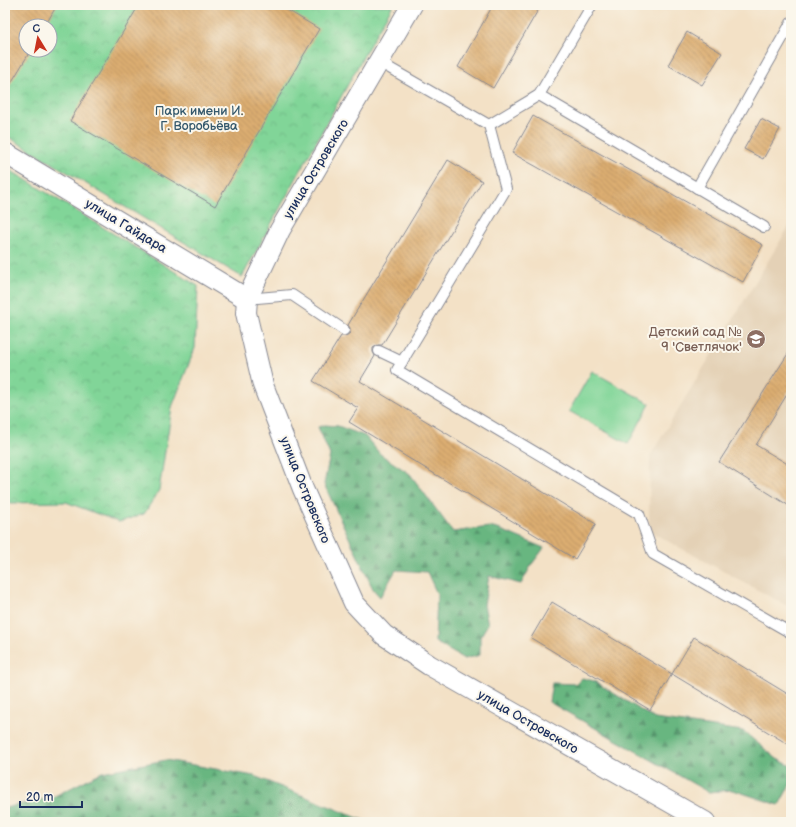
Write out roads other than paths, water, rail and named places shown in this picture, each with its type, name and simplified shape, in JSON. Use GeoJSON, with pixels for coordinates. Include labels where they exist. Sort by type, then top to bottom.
{"type":"FeatureCollection","features":[{"type":"Feature","properties":{"kind":"street","name":"улица Островского"},"geometry":{"type":"LineString","coordinates":[[412,5],[280,230],[247,299],[246,313],[264,385],[303,489],[354,603],[384,635],[429,666],[705,822]]}},
{"type":"Feature","properties":{"kind":"street","name":"улица Гайдара"},"geometry":{"type":"LineString","coordinates":[[5,153],[247,299]]}},
{"type":"Feature","properties":{"kind":"lane"},"geometry":{"type":"LineString","coordinates":[[489,125],[539,95],[592,5]]}},
{"type":"Feature","properties":{"kind":"lane"},"geometry":{"type":"LineString","coordinates":[[697,188],[791,23]]}},
{"type":"Feature","properties":{"kind":"lane"},"geometry":{"type":"LineString","coordinates":[[379,62],[489,125],[506,190],[397,370],[638,514],[653,554],[791,633]]}},
{"type":"Feature","properties":{"kind":"lane"},"geometry":{"type":"LineString","coordinates":[[539,95],[764,226]]}},
{"type":"Feature","properties":{"kind":"lane"},"geometry":{"type":"LineString","coordinates":[[247,299],[292,295],[344,330]]}},
{"type":"Feature","properties":{"kind":"lane"},"geometry":{"type":"LineString","coordinates":[[379,350],[402,362]]}},
{"type":"Feature","properties":{"kind":"place","name":"Детский сад № 9 'Светлячок'"},"geometry":{"type":"Point","coordinates":[756,339]}},
{"type":"Feature","properties":{"kind":"park label","name":"Парк имени И. Г. Воробьёва"},"geometry":{"type":"Point","coordinates":[199,118]}}]}
